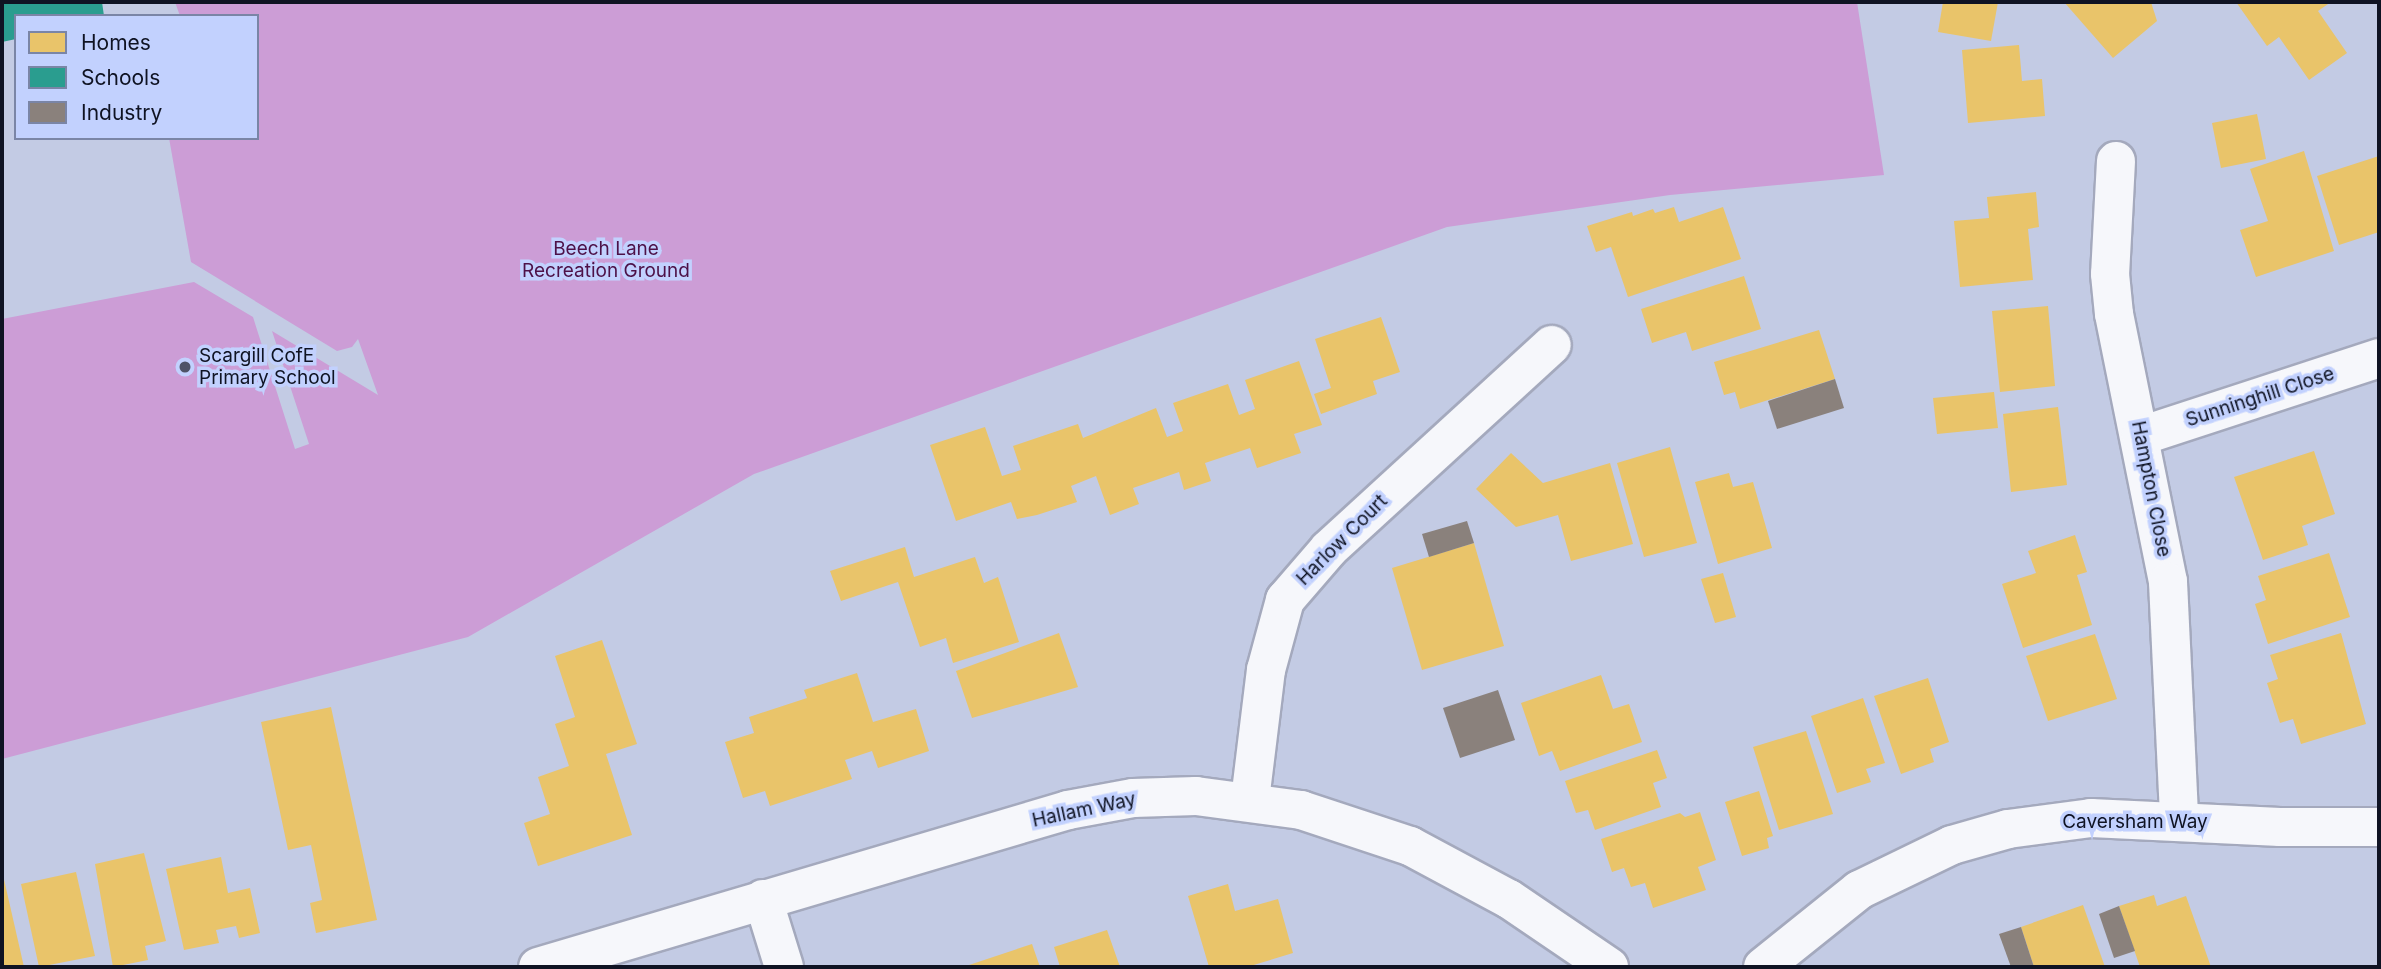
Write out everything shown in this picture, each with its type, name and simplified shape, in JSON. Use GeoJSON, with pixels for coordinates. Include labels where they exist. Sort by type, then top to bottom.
{"type":"FeatureCollection","features":[{"type":"Feature","properties":{"kind":"street","name":"Hampton Close"},"geometry":{"type":"LineString","coordinates":[[2116,161],[2110,274],[2114,314],[2141,436],[2168,582],[2179,819]]}},
{"type":"Feature","properties":{"kind":"street","name":"Harlow Court"},"geometry":{"type":"LineString","coordinates":[[1250,800],[1266,670],[1285,600],[1329,548],[1552,345]]}},
{"type":"Feature","properties":{"kind":"street","name":"Sunninghill Close"},"geometry":{"type":"LineString","coordinates":[[2141,436],[2379,358]]}},
{"type":"Feature","properties":{"kind":"street","name":"Hallam Way"},"geometry":{"type":"LineString","coordinates":[[538,967],[1069,810],[1133,798],[1250,800],[1350,824],[1463,871],[1609,967]]}},
{"type":"Feature","properties":{"kind":"street","name":"Caversham Way"},"geometry":{"type":"LineString","coordinates":[[1763,967],[1859,890],[1952,845],[2051,821],[2179,819],[2280,827],[2379,827]]}},
{"type":"Feature","properties":{"kind":"street"},"geometry":{"type":"LineString","coordinates":[[763,899],[784,967]]}},
{"type":"Feature","properties":{"kind":"green space","name":"Beech Lane Recreation Ground"},"geometry":{"type":"Polygon","coordinates":[[[175,2],[1857,2],[1884,175],[1670,195],[1447,227],[754,474],[468,637],[2,759],[2,319],[194,282],[253,317],[295,449],[309,444],[272,331],[378,395],[358,339],[352,347],[337,351],[191,262],[169,140],[259,140],[259,14],[179,14],[175,2]]]}},
{"type":"Feature","properties":{"kind":"building: Homes"},"geometry":{"type":"Polygon","coordinates":[[[1943,2],[1998,2],[1991,41],[1938,32],[1943,2]]]}},
{"type":"Feature","properties":{"kind":"building: Homes"},"geometry":{"type":"Polygon","coordinates":[[[2064,2],[2151,2],[2157,21],[2113,58],[2064,2]]]}},
{"type":"Feature","properties":{"kind":"building: Homes"},"geometry":{"type":"Polygon","coordinates":[[[2236,2],[2331,2],[2318,11],[2347,53],[2309,80],[2279,37],[2267,46],[2236,2]]]}},
{"type":"Feature","properties":{"kind":"building: Homes"},"geometry":{"type":"Polygon","coordinates":[[[2019,45],[2022,81],[2042,79],[2045,116],[1968,123],[1962,50],[2019,45]]]}},
{"type":"Feature","properties":{"kind":"building: Homes"},"geometry":{"type":"Polygon","coordinates":[[[2257,114],[2266,159],[2221,168],[2212,123],[2257,114]]]}},
{"type":"Feature","properties":{"kind":"building: Homes"},"geometry":{"type":"Polygon","coordinates":[[[2304,151],[2334,251],[2256,277],[2240,230],[2268,221],[2250,169],[2304,151]]]}},
{"type":"Feature","properties":{"kind":"building: Homes"},"geometry":{"type":"Polygon","coordinates":[[[2379,156],[2379,232],[2339,245],[2317,176],[2379,156]]]}},
{"type":"Feature","properties":{"kind":"building: Homes"},"geometry":{"type":"Polygon","coordinates":[[[2036,192],[2039,227],[2028,229],[2033,280],[1960,287],[1954,221],[1989,218],[1987,197],[2036,192]]]}},
{"type":"Feature","properties":{"kind":"building: Homes"},"geometry":{"type":"Polygon","coordinates":[[[1674,207],[1679,222],[1723,207],[1741,259],[1628,297],[1611,247],[1596,252],[1587,226],[1632,212],[1633,216],[1653,209],[1655,213],[1674,207]]]}},
{"type":"Feature","properties":{"kind":"building: Homes"},"geometry":{"type":"Polygon","coordinates":[[[1744,276],[1761,329],[1692,351],[1686,332],[1652,343],[1641,309],[1744,276]]]}},
{"type":"Feature","properties":{"kind":"building: Homes"},"geometry":{"type":"Polygon","coordinates":[[[2048,306],[2055,386],[2000,392],[1992,311],[2048,306]]]}},
{"type":"Feature","properties":{"kind":"building: Homes"},"geometry":{"type":"Polygon","coordinates":[[[1381,317],[1400,372],[1373,381],[1377,394],[1321,414],[1314,394],[1331,388],[1315,339],[1381,317]]]}},
{"type":"Feature","properties":{"kind":"building: Homes"},"geometry":{"type":"Polygon","coordinates":[[[1819,330],[1835,379],[1740,409],[1735,392],[1724,395],[1714,362],[1819,330]]]}},
{"type":"Feature","properties":{"kind":"building: Homes"},"geometry":{"type":"Polygon","coordinates":[[[1299,361],[1322,425],[1294,434],[1301,453],[1257,468],[1250,448],[1205,463],[1211,481],[1184,490],[1179,472],[1133,488],[1139,504],[1110,515],[1096,476],[1071,486],[1077,502],[1037,515],[1017,519],[1011,502],[956,521],[930,445],[985,427],[1002,476],[1021,470],[1013,446],[1078,424],[1083,438],[1156,408],[1167,437],[1183,431],[1173,403],[1228,384],[1239,415],[1255,409],[1245,380],[1299,361]]]}},
{"type":"Feature","properties":{"kind":"building: Homes"},"geometry":{"type":"Polygon","coordinates":[[[1994,392],[1998,428],[1937,434],[1933,398],[1994,392]]]}},
{"type":"Feature","properties":{"kind":"building: Homes"},"geometry":{"type":"Polygon","coordinates":[[[2058,407],[2067,485],[2011,492],[2003,414],[2058,407]]]}},
{"type":"Feature","properties":{"kind":"building: Homes"},"geometry":{"type":"Polygon","coordinates":[[[1670,447],[1697,543],[1644,557],[1617,463],[1670,447]]]}},
{"type":"Feature","properties":{"kind":"building: Homes"},"geometry":{"type":"Polygon","coordinates":[[[2314,451],[2335,514],[2302,526],[2308,545],[2263,560],[2234,477],[2314,451]]]}},
{"type":"Feature","properties":{"kind":"building: Homes"},"geometry":{"type":"Polygon","coordinates":[[[1511,453],[1543,483],[1610,463],[1633,544],[1571,561],[1558,515],[1516,527],[1476,489],[1511,453]]]}},
{"type":"Feature","properties":{"kind":"building: Homes"},"geometry":{"type":"Polygon","coordinates":[[[1729,473],[1733,487],[1753,482],[1772,548],[1718,564],[1695,482],[1729,473]]]}},
{"type":"Feature","properties":{"kind":"building: Homes"},"geometry":{"type":"Polygon","coordinates":[[[2075,535],[2087,572],[2077,575],[2092,625],[2023,648],[2002,584],[2036,573],[2028,551],[2075,535]]]}},
{"type":"Feature","properties":{"kind":"building: Homes"},"geometry":{"type":"Polygon","coordinates":[[[1474,543],[1504,646],[1422,670],[1392,568],[1474,543]]]}},
{"type":"Feature","properties":{"kind":"building: Homes"},"geometry":{"type":"Polygon","coordinates":[[[905,547],[914,577],[975,557],[984,583],[998,577],[1019,642],[953,663],[946,638],[920,647],[898,582],[841,601],[830,571],[905,547]]]}},
{"type":"Feature","properties":{"kind":"building: Homes"},"geometry":{"type":"Polygon","coordinates":[[[2329,553],[2350,617],[2268,644],[2255,604],[2266,600],[2258,576],[2329,553]]]}},
{"type":"Feature","properties":{"kind":"building: Homes"},"geometry":{"type":"Polygon","coordinates":[[[1723,573],[1736,617],[1715,623],[1701,579],[1723,573]]]}},
{"type":"Feature","properties":{"kind":"building: Homes"},"geometry":{"type":"Polygon","coordinates":[[[1059,633],[1078,687],[972,718],[956,671],[1059,633]]]}},
{"type":"Feature","properties":{"kind":"building: Homes"},"geometry":{"type":"Polygon","coordinates":[[[2341,633],[2366,724],[2301,744],[2293,719],[2280,723],[2267,683],[2278,679],[2270,655],[2341,633]]]}},
{"type":"Feature","properties":{"kind":"building: Homes"},"geometry":{"type":"Polygon","coordinates":[[[2095,634],[2117,699],[2048,721],[2026,656],[2095,634]]]}},
{"type":"Feature","properties":{"kind":"building: Homes"},"geometry":{"type":"Polygon","coordinates":[[[602,640],[637,744],[606,754],[632,835],[538,866],[524,823],[550,814],[538,777],[569,766],[555,724],[575,717],[555,656],[602,640]]]}},
{"type":"Feature","properties":{"kind":"building: Homes"},"geometry":{"type":"Polygon","coordinates":[[[857,673],[873,722],[916,709],[929,751],[878,768],[872,751],[845,760],[852,779],[770,806],[765,791],[743,798],[725,742],[754,733],[749,717],[807,698],[804,690],[857,673]]]}},
{"type":"Feature","properties":{"kind":"building: Homes"},"geometry":{"type":"Polygon","coordinates":[[[1601,675],[1613,709],[1629,704],[1642,742],[1560,771],[1552,751],[1539,756],[1521,703],[1601,675]]]}},
{"type":"Feature","properties":{"kind":"building: Homes"},"geometry":{"type":"Polygon","coordinates":[[[1928,678],[1949,742],[1930,749],[1934,762],[1901,774],[1874,696],[1928,678]]]}},
{"type":"Feature","properties":{"kind":"building: Homes"},"geometry":{"type":"Polygon","coordinates":[[[1863,698],[1885,763],[1866,769],[1871,782],[1837,793],[1811,716],[1863,698]]]}},
{"type":"Feature","properties":{"kind":"building: Homes"},"geometry":{"type":"Polygon","coordinates":[[[331,707],[377,920],[316,933],[310,903],[322,900],[311,845],[288,850],[261,722],[331,707]]]}},
{"type":"Feature","properties":{"kind":"building: Homes"},"geometry":{"type":"Polygon","coordinates":[[[1806,731],[1833,814],[1779,830],[1753,747],[1806,731]]]}},
{"type":"Feature","properties":{"kind":"building: Homes"},"geometry":{"type":"Polygon","coordinates":[[[1657,750],[1667,778],[1653,783],[1661,807],[1595,830],[1588,810],[1576,813],[1565,781],[1657,750]]]}},
{"type":"Feature","properties":{"kind":"building: Homes"},"geometry":{"type":"Polygon","coordinates":[[[1759,791],[1773,836],[1767,838],[1769,848],[1742,856],[1725,802],[1759,791]]]}},
{"type":"Feature","properties":{"kind":"building: Homes"},"geometry":{"type":"Polygon","coordinates":[[[1700,812],[1716,860],[1698,867],[1706,890],[1653,908],[1645,883],[1631,887],[1624,868],[1612,872],[1601,839],[1680,813],[1685,817],[1700,812]]]}},
{"type":"Feature","properties":{"kind":"building: Homes"},"geometry":{"type":"Polygon","coordinates":[[[144,853],[166,941],[145,946],[148,960],[113,967],[95,864],[144,853]]]}},
{"type":"Feature","properties":{"kind":"building: Homes"},"geometry":{"type":"Polygon","coordinates":[[[221,857],[228,893],[250,888],[260,933],[239,938],[236,926],[216,930],[219,943],[184,950],[166,869],[221,857]]]}},
{"type":"Feature","properties":{"kind":"building: Homes"},"geometry":{"type":"Polygon","coordinates":[[[76,872],[95,956],[39,967],[21,884],[76,872]]]}},
{"type":"Feature","properties":{"kind":"building: Homes"},"geometry":{"type":"Polygon","coordinates":[[[3,875],[24,967],[2,967],[3,875]]]}},
{"type":"Feature","properties":{"kind":"building: Homes"},"geometry":{"type":"Polygon","coordinates":[[[1228,884],[1235,911],[1278,899],[1293,953],[1247,967],[1209,967],[1188,896],[1228,884]]]}},
{"type":"Feature","properties":{"kind":"building: Homes"},"geometry":{"type":"Polygon","coordinates":[[[2154,895],[2157,906],[2186,896],[2211,967],[2140,967],[2119,906],[2154,895]]]}},
{"type":"Feature","properties":{"kind":"building: Homes"},"geometry":{"type":"Polygon","coordinates":[[[2083,905],[2105,967],[2034,967],[2021,927],[2083,905]]]}},
{"type":"Feature","properties":{"kind":"building: Homes"},"geometry":{"type":"Polygon","coordinates":[[[1107,930],[1120,967],[1060,967],[1054,947],[1107,930]]]}},
{"type":"Feature","properties":{"kind":"building: Homes"},"geometry":{"type":"Polygon","coordinates":[[[1032,944],[1040,967],[963,967],[1032,944]]]}},
{"type":"Feature","properties":{"kind":"building: Schools"},"geometry":{"type":"Polygon","coordinates":[[[2,2],[102,2],[104,14],[14,14],[14,39],[2,42],[2,2]]]}},
{"type":"Feature","properties":{"kind":"building: Industry"},"geometry":{"type":"Polygon","coordinates":[[[1835,379],[1844,408],[1777,429],[1768,401],[1835,379]]]}},
{"type":"Feature","properties":{"kind":"building: Industry"},"geometry":{"type":"Polygon","coordinates":[[[1467,521],[1474,543],[1429,557],[1422,534],[1467,521]]]}},
{"type":"Feature","properties":{"kind":"building: Industry"},"geometry":{"type":"Polygon","coordinates":[[[1498,690],[1515,740],[1460,758],[1443,708],[1498,690]]]}},
{"type":"Feature","properties":{"kind":"building: Industry"},"geometry":{"type":"Polygon","coordinates":[[[2119,906],[2135,951],[2114,958],[2099,914],[2119,906]]]}},
{"type":"Feature","properties":{"kind":"building: Industry"},"geometry":{"type":"Polygon","coordinates":[[[2021,927],[2034,967],[2011,967],[1999,934],[2021,927]]]}},
{"type":"Feature","properties":{"kind":"place","name":"Scargill CofE Primary School"},"geometry":{"type":"Point","coordinates":[185,367]}}]}
